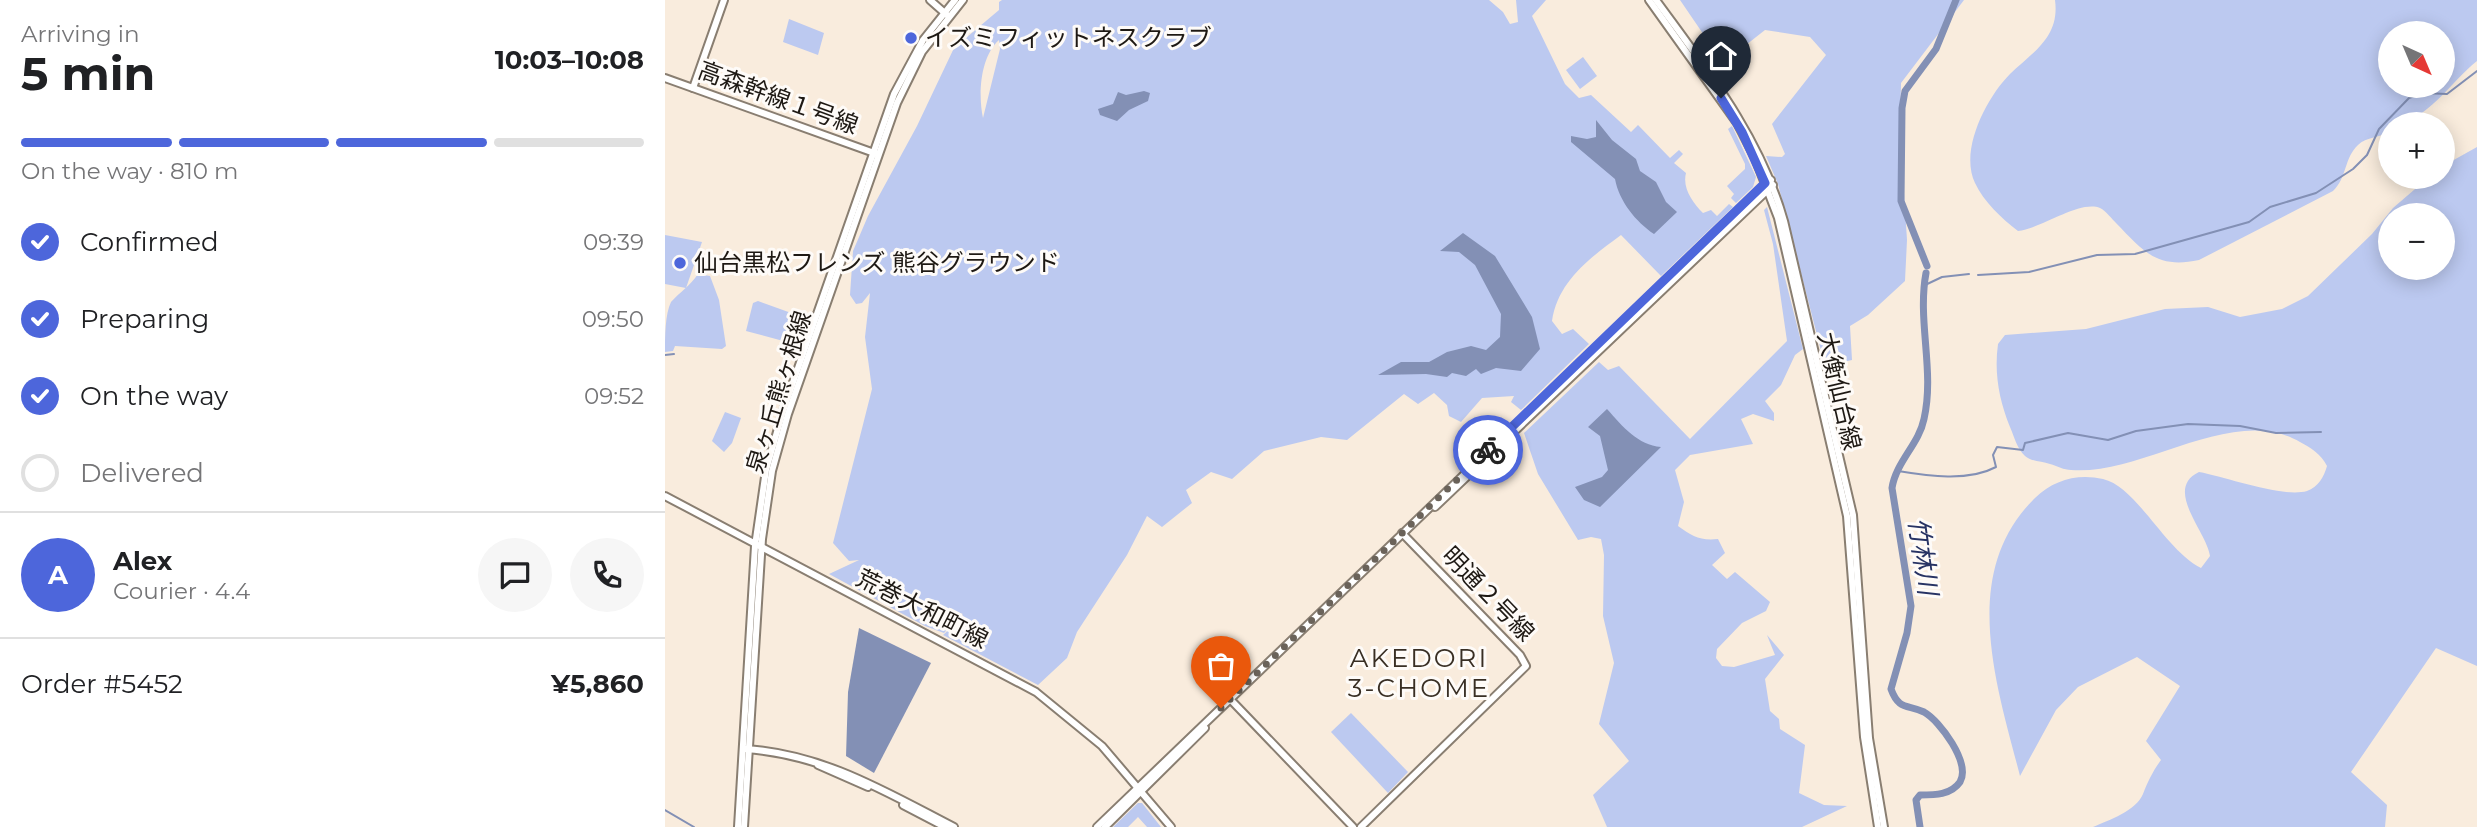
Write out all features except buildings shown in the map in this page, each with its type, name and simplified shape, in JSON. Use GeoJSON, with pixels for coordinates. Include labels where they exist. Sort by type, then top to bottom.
{"type":"FeatureCollection","features":[{"type":"Feature","properties":{"kind":"street"},"geometry":{"type":"LineString","coordinates":[[694,88],[724,0]]}},
{"type":"Feature","properties":{"kind":"street"},"geometry":{"type":"LineString","coordinates":[[930,0],[946,14]]}},
{"type":"Feature","properties":{"kind":"street","name":"泉ヶ丘熊ヶ根線"},"geometry":{"type":"LineString","coordinates":[[744,827],[758,547],[772,471],[788,414],[876,153],[915,64],[955,0]]}},
{"type":"Feature","properties":{"kind":"street","name":"泉ヶ丘熊ヶ根線"},"geometry":{"type":"LineString","coordinates":[[946,14],[963,0]]}},
{"type":"Feature","properties":{"kind":"street","name":"大衡仙台線"},"geometry":{"type":"LineString","coordinates":[[1649,0],[1730,112],[1769,184]]}},
{"type":"Feature","properties":{"kind":"street","name":"大衡仙台線"},"geometry":{"type":"LineString","coordinates":[[1656,0],[1745,126],[1769,184],[1853,516],[1869,738],[1881,827]]}},
{"type":"Feature","properties":{"kind":"street","name":"高森幹線１号線"},"geometry":{"type":"LineString","coordinates":[[665,78],[876,153]]}},
{"type":"Feature","properties":{"kind":"street"},"geometry":{"type":"LineString","coordinates":[[1097,827],[1140,789],[1769,184]]}},
{"type":"Feature","properties":{"kind":"street","name":"荒巻大和町線"},"geometry":{"type":"LineString","coordinates":[[665,495],[758,547],[986,663],[1036,692],[1085,729],[1171,827]]}},
{"type":"Feature","properties":{"kind":"street","name":"明通２号線"},"geometry":{"type":"LineString","coordinates":[[1361,827],[1526,666],[1520,655],[1404,534]]}},
{"type":"Feature","properties":{"kind":"street"},"geometry":{"type":"LineString","coordinates":[[1231,700],[1353,827]]}},
{"type":"Feature","properties":{"kind":"street"},"geometry":{"type":"LineString","coordinates":[[746,752],[787,758],[828,769],[945,827]]}},
{"type":"Feature","properties":{"kind":"street"},"geometry":{"type":"LineString","coordinates":[[746,752],[778,752],[829,765],[954,827]]}},
{"type":"Feature","properties":{"kind":"street","name":"泉ヶ丘熊ヶ根線"},"geometry":{"type":"LineString","coordinates":[[738,827],[746,752]]}},
{"type":"Feature","properties":{"kind":"street"},"geometry":{"type":"LineString","coordinates":[[1105,827],[1140,789]]}},
{"type":"Feature","properties":{"kind":"shaded area"},"geometry":{"type":"Polygon","coordinates":[[[1489,0],[1503,12],[1510,24],[1518,22],[1516,0],[1546,0],[1532,16],[1565,84],[1579,98],[1591,95],[1631,132],[1638,125],[1670,158],[1679,150],[1683,154],[1674,163],[1686,173],[1687,190],[1703,213],[1711,210],[1717,216],[1729,204],[1733,207],[1661,276],[1621,235],[1587,262],[1568,282],[1555,307],[1552,321],[1562,334],[1573,329],[1589,344],[1521,410],[1511,402],[1514,396],[1482,398],[1461,422],[1449,416],[1447,405],[1434,393],[1418,404],[1404,394],[1347,440],[1321,437],[1264,451],[1232,479],[1211,472],[1186,490],[1192,503],[1162,527],[1147,516],[1127,555],[1077,632],[1067,658],[1038,685],[943,635],[963,617],[962,613],[944,633],[925,626],[829,574],[859,560],[849,561],[833,543],[872,389],[865,337],[870,293],[862,303],[856,304],[850,295],[853,251],[868,216],[917,126],[954,48],[999,10],[999,2],[1489,0]],[[999,40],[984,66],[981,88],[983,118],[1000,49],[999,40]]]}},
{"type":"Feature","properties":{"kind":"shaded area"},"geometry":{"type":"Polygon","coordinates":[[[1680,0],[1964,0],[1901,83],[1900,131],[1907,240],[1905,281],[1868,315],[1850,326],[1852,360],[1825,366],[1778,184],[1766,156],[1782,157],[1785,154],[1772,124],[1826,55],[1810,37],[1765,30],[1723,63],[1680,0]]]}},
{"type":"Feature","properties":{"kind":"shaded area"},"geometry":{"type":"Polygon","coordinates":[[[2055,0],[2477,0],[2477,61],[2455,81],[2455,21],[2378,21],[2378,98],[2439,98],[2423,112],[2378,112],[2378,136],[2365,140],[2353,150],[2341,180],[2333,191],[2199,260],[2172,262],[2152,256],[2143,250],[2100,208],[2071,211],[2018,231],[1993,209],[1975,183],[1970,155],[1985,110],[2001,84],[2043,43],[2053,24],[2055,0]]]}},
{"type":"Feature","properties":{"kind":"shaded area"},"geometry":{"type":"Polygon","coordinates":[[[789,19],[824,33],[818,55],[783,42],[789,19]]]}},
{"type":"Feature","properties":{"kind":"shaded area"},"geometry":{"type":"Polygon","coordinates":[[[1583,57],[1597,76],[1580,89],[1566,70],[1583,57]]]}},
{"type":"Feature","properties":{"kind":"shaded area"},"geometry":{"type":"Polygon","coordinates":[[[1144,91],[1150,93],[1148,101],[1129,110],[1117,121],[1100,115],[1098,109],[1113,104],[1118,92],[1126,95],[1144,91]]]}},
{"type":"Feature","properties":{"kind":"shaded area"},"geometry":{"type":"Polygon","coordinates":[[[1596,120],[1612,140],[1636,159],[1640,171],[1656,182],[1666,202],[1677,212],[1654,234],[1629,210],[1615,179],[1571,142],[1571,136],[1587,139],[1596,137],[1596,120]]]}},
{"type":"Feature","properties":{"kind":"shaded area"},"geometry":{"type":"Polygon","coordinates":[[[1732,126],[1756,177],[1753,187],[1736,203],[1731,198],[1734,194],[1727,186],[1745,169],[1745,164],[1728,129],[1732,126]]]}},
{"type":"Feature","properties":{"kind":"shaded area"},"geometry":{"type":"Polygon","coordinates":[[[2477,147],[2477,666],[2436,648],[2351,772],[2387,805],[2385,827],[2093,827],[2121,814],[2143,794],[2161,760],[2146,741],[2180,686],[2137,657],[2078,687],[2056,710],[2020,776],[1994,668],[1990,631],[1990,595],[1997,560],[2011,528],[2035,498],[2058,482],[2094,477],[2115,484],[2128,494],[2175,548],[2201,568],[2210,556],[2186,500],[2185,489],[2189,480],[2199,472],[2284,492],[2307,491],[2322,478],[2327,466],[2319,455],[2300,442],[2274,432],[2246,431],[2217,435],[2099,469],[2068,470],[2031,459],[2022,453],[2018,446],[2003,407],[1997,376],[1998,344],[2005,335],[2086,329],[2165,309],[2208,307],[2240,317],[2282,309],[2308,296],[2378,227],[2378,280],[2455,280],[2455,203],[2399,203],[2415,189],[2455,189],[2455,159],[2477,147]]]}},
{"type":"Feature","properties":{"kind":"shaded area"},"geometry":{"type":"Polygon","coordinates":[[[1767,207],[1803,349],[1795,355],[1781,385],[1765,401],[1774,413],[1774,421],[1753,414],[1741,419],[1753,444],[1690,455],[1675,470],[1684,502],[1678,526],[1697,537],[1718,539],[1725,553],[1712,565],[1727,579],[1735,572],[1770,602],[1766,611],[1742,623],[1717,649],[1716,658],[1722,666],[1734,667],[1775,655],[1767,635],[1784,655],[1765,679],[1770,711],[1779,719],[1780,729],[1805,745],[1799,793],[1824,805],[1847,806],[1802,827],[1607,827],[1593,795],[1629,761],[1599,724],[1614,663],[1603,616],[1604,555],[1601,539],[1591,537],[1578,540],[1538,474],[1524,433],[1599,362],[1608,370],[1619,366],[1690,439],[1787,341],[1773,244],[1764,210],[1767,207]]]}},
{"type":"Feature","properties":{"kind":"shaded area"},"geometry":{"type":"Polygon","coordinates":[[[1463,233],[1495,256],[1532,317],[1540,349],[1521,371],[1496,368],[1481,374],[1476,369],[1466,376],[1452,373],[1447,377],[1426,374],[1378,375],[1401,362],[1429,362],[1447,352],[1471,346],[1486,350],[1500,337],[1501,314],[1475,265],[1459,252],[1440,251],[1463,233]]]}},
{"type":"Feature","properties":{"kind":"shaded area","name":"仙台黒松フレンズ 熊谷グラウンド"},"geometry":{"type":"Polygon","coordinates":[[[665,235],[702,242],[686,288],[665,284],[665,235]]]}},
{"type":"Feature","properties":{"kind":"shaded area"},"geometry":{"type":"Polygon","coordinates":[[[698,274],[710,276],[719,300],[726,346],[722,349],[675,346],[673,351],[665,352],[666,319],[671,302],[698,274]]]}},
{"type":"Feature","properties":{"kind":"shaded area"},"geometry":{"type":"Polygon","coordinates":[[[758,301],[794,314],[787,342],[746,331],[753,303],[758,301]]]}},
{"type":"Feature","properties":{"kind":"shaded area"},"geometry":{"type":"Polygon","coordinates":[[[1607,409],[1638,439],[1661,447],[1600,507],[1584,500],[1575,487],[1602,477],[1608,470],[1600,436],[1588,427],[1607,409]]]}},
{"type":"Feature","properties":{"kind":"shaded area"},"geometry":{"type":"Polygon","coordinates":[[[725,412],[741,418],[732,443],[724,452],[712,441],[725,412]]]}},
{"type":"Feature","properties":{"kind":"shaded area"},"geometry":{"type":"Polygon","coordinates":[[[859,628],[931,663],[874,773],[846,756],[848,692],[859,628]]]}},
{"type":"Feature","properties":{"kind":"shaded area"},"geometry":{"type":"Polygon","coordinates":[[[1351,713],[1408,772],[1388,793],[1331,732],[1351,713]]]}},
{"type":"Feature","properties":{"kind":"shaded area"},"geometry":{"type":"Polygon","coordinates":[[[1138,803],[1142,803],[1161,827],[1147,827],[1138,817],[1128,827],[1113,827],[1138,803]]]}},
{"type":"Feature","properties":{"kind":"waterway","name":"竹林川"},"geometry":{"type":"LineString","coordinates":[[1927,266],[1901,201],[1902,108],[1905,91],[1936,49],[1956,0]]}},
{"type":"Feature","properties":{"kind":"waterway"},"geometry":{"type":"LineString","coordinates":[[1978,275],[2029,272],[2097,255],[2135,254],[2249,222],[2270,207],[2316,193],[2353,169],[2367,155],[2379,129],[2409,98],[2423,93],[2447,94],[2477,71]]}},
{"type":"Feature","properties":{"kind":"waterway","name":"竹林川"},"geometry":{"type":"LineString","coordinates":[[1920,827],[1916,800],[1920,795],[1952,790],[1960,782],[1962,774],[1958,754],[1938,724],[1924,712],[1901,704],[1891,689],[1907,633],[1911,606],[1892,488],[1898,470],[1921,428],[1927,401],[1923,309],[1926,273]]}},
{"type":"Feature","properties":{"kind":"waterway"},"geometry":{"type":"LineString","coordinates":[[1923,286],[1942,277],[1969,274]]}},
{"type":"Feature","properties":{"kind":"waterway"},"geometry":{"type":"LineString","coordinates":[[665,355],[674,354]]}},
{"type":"Feature","properties":{"kind":"waterway"},"geometry":{"type":"LineString","coordinates":[[1898,471],[1935,476],[1973,475],[1996,467],[1993,455],[1997,447],[2023,450],[2025,443],[2068,433],[2108,440],[2136,431],[2188,424],[2240,426],[2276,433],[2321,432]]}},
{"type":"Feature","properties":{"kind":"waterway"},"geometry":{"type":"LineString","coordinates":[[665,810],[694,827]]}},
{"type":"Feature","properties":{"kind":"way so far"},"geometry":{"type":"LineString","coordinates":[[1221,708],[1488,450]]}},
{"type":"Feature","properties":{"kind":"place","name":"イズミフィットネスクラブ"},"geometry":{"type":"Point","coordinates":[911,38]}},
{"type":"Feature","properties":{"kind":"place","name":"仙台黒松フレンズ 熊谷グラウンド"},"geometry":{"type":"Point","coordinates":[680,263]}},
{"type":"Feature","properties":{"kind":"district","name":"AKEDORI 3-CHOME"},"geometry":{"type":"Point","coordinates":[1419,673]}},
{"type":"Feature","properties":{"kind":"route"},"geometry":{"type":"LineString","coordinates":[[1488,450],[1765,183],[1742,132],[1721,98]]}}]}
